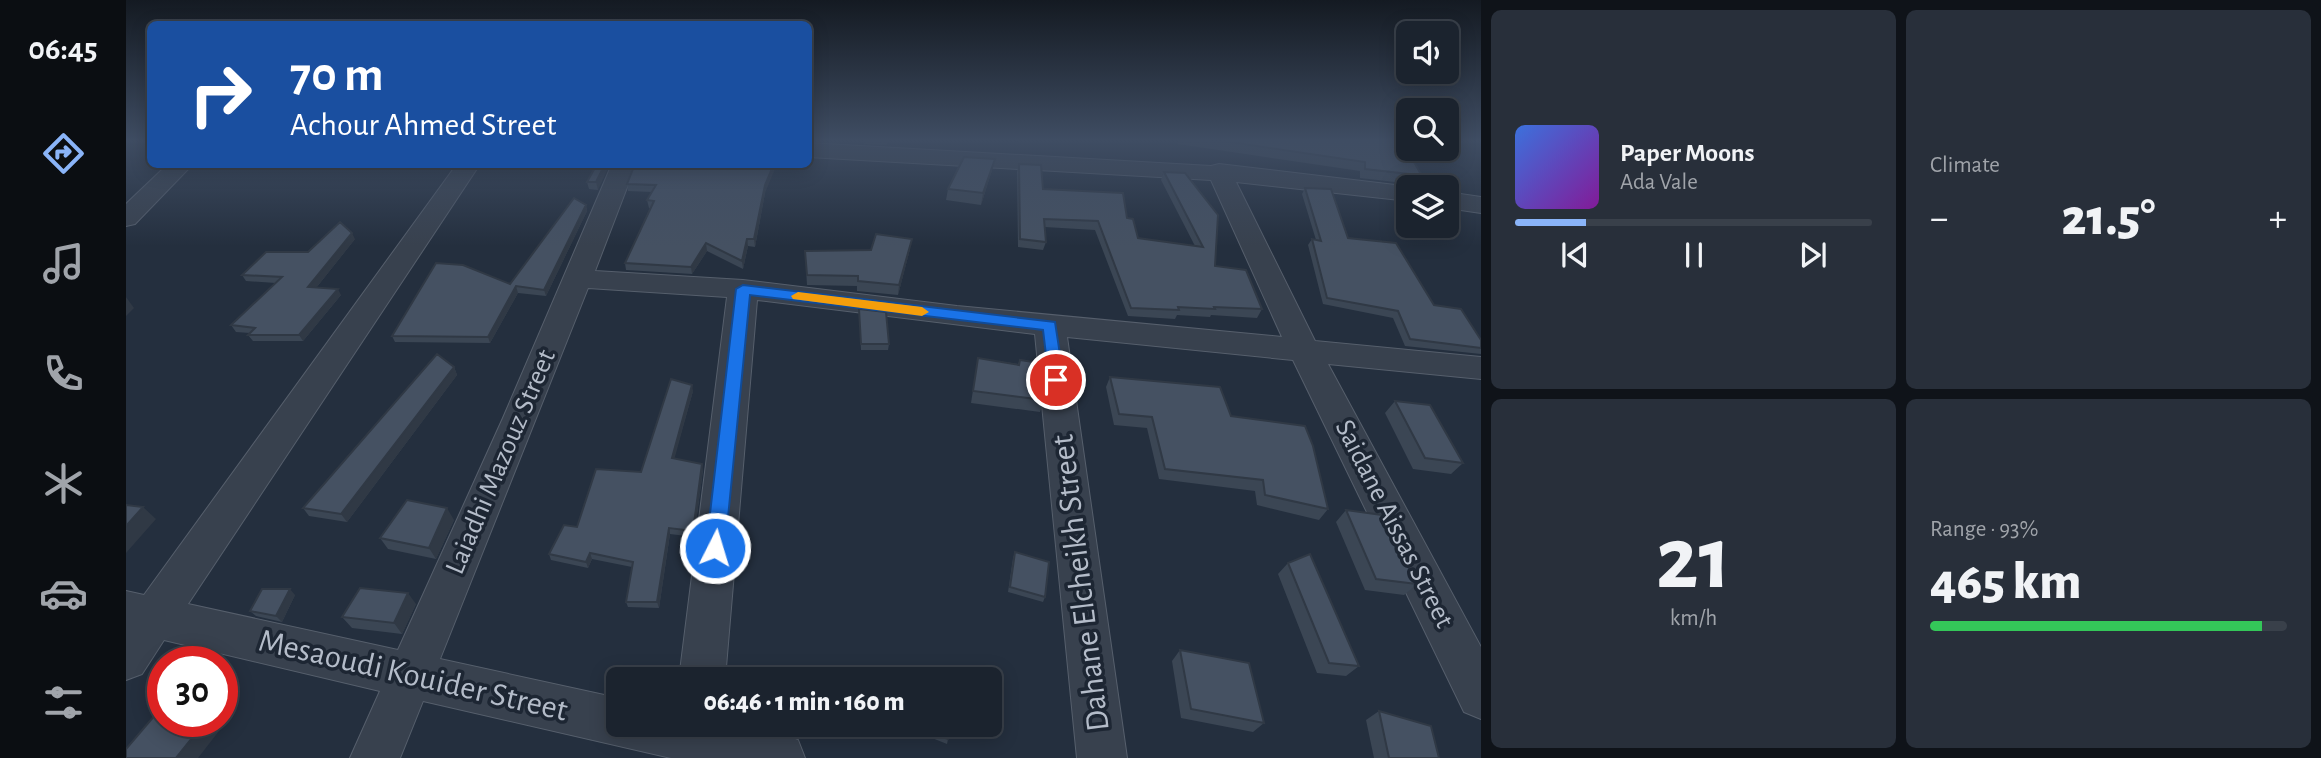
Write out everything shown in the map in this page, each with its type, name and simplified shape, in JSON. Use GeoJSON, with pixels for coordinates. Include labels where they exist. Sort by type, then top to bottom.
{"type":"FeatureCollection","features":[{"type":"Feature","properties":{"kind":"street"},"geometry":{"type":"LineString","coordinates":[[126,218],[171,174]]}},
{"type":"Feature","properties":{"kind":"street"},"geometry":{"type":"LineString","coordinates":[[126,658],[140,614],[462,174]]}},
{"type":"Feature","properties":{"kind":"street","name":"Laiadhi Mazouz Street"},"geometry":{"type":"LineString","coordinates":[[375,758],[521,418],[620,174]]}},
{"type":"Feature","properties":{"kind":"street","name":"Saidane Aissas Street"},"geometry":{"type":"LineString","coordinates":[[1221,174],[1282,307],[1481,695]]}},
{"type":"Feature","properties":{"kind":"street"},"geometry":{"type":"LineString","coordinates":[[1253,174],[1396,192]]}},
{"type":"Feature","properties":{"kind":"street"},"geometry":{"type":"LineString","coordinates":[[1459,202],[1481,205]]}},
{"type":"Feature","properties":{"kind":"street"},"geometry":{"type":"LineString","coordinates":[[577,279],[743,289],[1050,326],[1481,368]]}},
{"type":"Feature","properties":{"kind":"street"},"geometry":{"type":"LineString","coordinates":[[703,667],[743,289]]}},
{"type":"Feature","properties":{"kind":"street","name":"Dahane Elcheikh Street"},"geometry":{"type":"LineString","coordinates":[[1050,326],[1102,758]]}},
{"type":"Feature","properties":{"kind":"street","name":"Mesaoudi Kouider Street"},"geometry":{"type":"LineString","coordinates":[[140,614],[606,719]]}},
{"type":"Feature","properties":{"kind":"street"},"geometry":{"type":"LineString","coordinates":[[696,741],[780,758]]}},
{"type":"Feature","properties":{"kind":"building"},"geometry":{"type":"Polygon","coordinates":[[[591,174],[600,174],[596,182],[587,182],[591,174]]]}},
{"type":"Feature","properties":{"kind":"building"},"geometry":{"type":"Polygon","coordinates":[[[631,174],[770,174],[754,239],[747,239],[742,261],[706,243],[691,267],[625,263],[654,201],[647,200],[656,185],[627,184],[631,174]]]}},
{"type":"Feature","properties":{"kind":"building"},"geometry":{"type":"Polygon","coordinates":[[[955,174],[990,174],[983,193],[948,189],[955,174]]]}},
{"type":"Feature","properties":{"kind":"building"},"geometry":{"type":"Polygon","coordinates":[[[1019,174],[1042,174],[1043,189],[1123,193],[1127,218],[1133,219],[1138,238],[1203,247],[1165,174],[1186,174],[1218,215],[1215,266],[1246,270],[1262,309],[1131,308],[1098,221],[1044,219],[1046,242],[1020,239],[1019,174]]]}},
{"type":"Feature","properties":{"kind":"building"},"geometry":{"type":"Polygon","coordinates":[[[1305,188],[1331,189],[1348,238],[1396,243],[1434,305],[1461,309],[1481,340],[1481,348],[1410,339],[1398,311],[1327,298],[1312,239],[1321,241],[1305,188]]]}},
{"type":"Feature","properties":{"kind":"building"},"geometry":{"type":"Polygon","coordinates":[[[574,198],[586,205],[544,290],[516,286],[488,337],[392,336],[436,263],[463,265],[510,284],[574,198]]]}},
{"type":"Feature","properties":{"kind":"building"},"geometry":{"type":"Polygon","coordinates":[[[340,222],[352,233],[308,287],[338,289],[299,335],[248,335],[255,328],[231,325],[282,277],[242,275],[266,252],[308,252],[340,222]]]}},
{"type":"Feature","properties":{"kind":"building"},"geometry":{"type":"Polygon","coordinates":[[[876,234],[912,239],[899,285],[858,281],[858,276],[807,275],[805,251],[871,250],[876,234]]]}},
{"type":"Feature","properties":{"kind":"building"},"geometry":{"type":"Polygon","coordinates":[[[859,309],[886,312],[889,344],[861,344],[859,309]]]}},
{"type":"Feature","properties":{"kind":"building"},"geometry":{"type":"Polygon","coordinates":[[[437,354],[454,367],[341,514],[303,508],[437,354]]]}},
{"type":"Feature","properties":{"kind":"building"},"geometry":{"type":"Polygon","coordinates":[[[978,358],[1019,365],[1020,360],[1040,363],[1044,400],[973,391],[978,358]]]}},
{"type":"Feature","properties":{"kind":"building"},"geometry":{"type":"Polygon","coordinates":[[[1110,377],[1220,387],[1231,416],[1305,426],[1313,446],[1328,509],[1265,495],[1263,480],[1165,469],[1152,417],[1119,414],[1110,377]]]}},
{"type":"Feature","properties":{"kind":"building"},"geometry":{"type":"Polygon","coordinates":[[[671,379],[692,385],[672,458],[702,464],[693,531],[669,528],[657,602],[626,602],[633,562],[590,553],[586,562],[549,554],[564,525],[577,527],[596,469],[641,472],[671,379]]]}},
{"type":"Feature","properties":{"kind":"building"},"geometry":{"type":"Polygon","coordinates":[[[1395,401],[1430,405],[1463,463],[1425,458],[1395,401]]]}},
{"type":"Feature","properties":{"kind":"building"},"geometry":{"type":"Polygon","coordinates":[[[407,500],[447,508],[429,548],[380,538],[407,500]]]}},
{"type":"Feature","properties":{"kind":"building"},"geometry":{"type":"Polygon","coordinates":[[[126,505],[143,507],[126,526],[126,505]]]}},
{"type":"Feature","properties":{"kind":"building"},"geometry":{"type":"Polygon","coordinates":[[[1346,510],[1382,515],[1417,584],[1376,579],[1346,510]]]}},
{"type":"Feature","properties":{"kind":"building"},"geometry":{"type":"Polygon","coordinates":[[[1015,552],[1049,562],[1045,597],[1010,587],[1015,552]]]}},
{"type":"Feature","properties":{"kind":"building"},"geometry":{"type":"Polygon","coordinates":[[[1310,554],[1359,666],[1329,663],[1288,563],[1310,554]]]}},
{"type":"Feature","properties":{"kind":"building"},"geometry":{"type":"Polygon","coordinates":[[[360,588],[408,593],[394,623],[342,617],[360,588]]]}},
{"type":"Feature","properties":{"kind":"building"},"geometry":{"type":"Polygon","coordinates":[[[262,589],[290,589],[276,616],[250,611],[262,589]]]}},
{"type":"Feature","properties":{"kind":"building"},"geometry":{"type":"Polygon","coordinates":[[[1180,650],[1249,663],[1264,723],[1191,709],[1180,650]]]}},
{"type":"Feature","properties":{"kind":"building"},"geometry":{"type":"Polygon","coordinates":[[[1379,711],[1431,726],[1439,758],[1389,758],[1379,711]]]}},
{"type":"Feature","properties":{"kind":"building"},"geometry":{"type":"Polygon","coordinates":[[[147,724],[147,737],[193,737],[176,758],[126,758],[126,749],[147,724]]]}},
{"type":"Feature","properties":{"kind":"slow traffic"},"geometry":{"type":"LineString","coordinates":[[798,296],[922,312]]}},
{"type":"Feature","properties":{"kind":"route"},"geometry":{"type":"LineString","coordinates":[[715,548],[743,289],[1050,326],[1056,380]]}}]}
